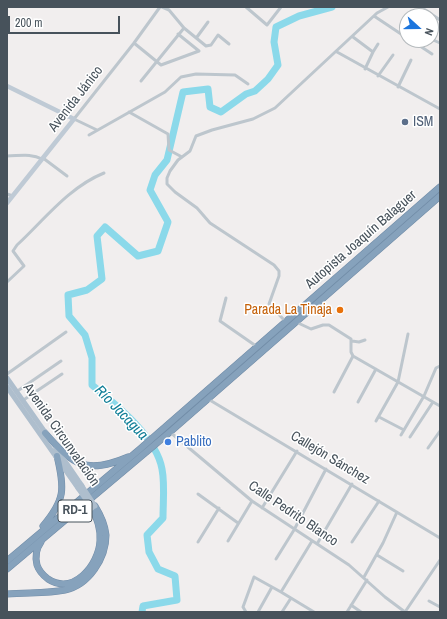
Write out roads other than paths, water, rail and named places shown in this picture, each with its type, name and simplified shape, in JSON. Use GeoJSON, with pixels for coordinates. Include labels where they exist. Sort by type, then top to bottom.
{"type":"FeatureCollection","features":[{"type":"Feature","properties":{"kind":"highway","name":"Autopista Joaquín Balaguer"},"geometry":{"type":"LineString","coordinates":[[7,569],[43,539],[139,452],[155,435],[440,187]]}},
{"type":"Feature","properties":{"kind":"highway","name":"Autopista Joaquín Balaguer"},"geometry":{"type":"LineString","coordinates":[[7,561],[28,542],[139,452],[161,440],[440,196]]}},
{"type":"Feature","properties":{"kind":"highway"},"geometry":{"type":"LineString","coordinates":[[46,434],[63,453],[76,463],[90,466],[103,465],[139,452]]}},
{"type":"Feature","properties":{"kind":"highway"},"geometry":{"type":"LineString","coordinates":[[28,542],[56,511],[59,503],[62,484],[56,456]]}},
{"type":"Feature","properties":{"kind":"highway"},"geometry":{"type":"LineString","coordinates":[[43,539],[38,546],[36,561],[38,568],[44,576],[57,583],[67,583],[77,580],[92,566],[100,548],[98,523],[94,507]]}},
{"type":"Feature","properties":{"kind":"highway"},"geometry":{"type":"LineString","coordinates":[[7,594],[42,593],[67,590],[83,581],[91,574],[104,550],[106,534],[100,514],[94,507]]}},
{"type":"Feature","properties":{"kind":"main road"},"geometry":{"type":"LineString","coordinates":[[7,86],[74,119]]}},
{"type":"Feature","properties":{"kind":"main road","name":"Avenida Jánico"},"geometry":{"type":"LineString","coordinates":[[7,203],[74,119]]}},
{"type":"Feature","properties":{"kind":"main road","name":"Avenida Circunvalación"},"geometry":{"type":"LineString","coordinates":[[7,378],[9,388],[56,456],[80,487]]}},
{"type":"Feature","properties":{"kind":"main road","name":"Avenida Circunvalación"},"geometry":{"type":"LineString","coordinates":[[9,388],[16,392],[46,434],[94,507]]}},
{"type":"Feature","properties":{"kind":"street"},"geometry":{"type":"LineString","coordinates":[[161,7],[168,10],[184,28],[197,37],[206,46],[211,45],[218,35],[229,44]]}},
{"type":"Feature","properties":{"kind":"street","name":"Avenida Jánico"},"geometry":{"type":"LineString","coordinates":[[74,119],[134,44],[161,7]]}},
{"type":"Feature","properties":{"kind":"street"},"geometry":{"type":"LineString","coordinates":[[246,7],[267,24],[281,7]]}},
{"type":"Feature","properties":{"kind":"street"},"geometry":{"type":"LineString","coordinates":[[250,11],[252,7]]}},
{"type":"Feature","properties":{"kind":"street"},"geometry":{"type":"LineString","coordinates":[[285,321],[268,304],[279,276],[274,265],[210,224],[197,208],[175,192],[167,184],[167,178],[182,157],[190,151],[196,136],[253,119],[275,108],[374,16],[388,7]]}},
{"type":"Feature","properties":{"kind":"street"},"geometry":{"type":"LineString","coordinates":[[422,7],[440,20]]}},
{"type":"Feature","properties":{"kind":"street"},"geometry":{"type":"LineString","coordinates":[[374,16],[399,33]]}},
{"type":"Feature","properties":{"kind":"street"},"geometry":{"type":"LineString","coordinates":[[197,37],[208,22]]}},
{"type":"Feature","properties":{"kind":"street"},"geometry":{"type":"LineString","coordinates":[[141,81],[184,28]]}},
{"type":"Feature","properties":{"kind":"street"},"geometry":{"type":"LineString","coordinates":[[134,44],[161,65],[176,58],[199,51],[178,34]]}},
{"type":"Feature","properties":{"kind":"street"},"geometry":{"type":"LineString","coordinates":[[353,37],[373,52]]}},
{"type":"Feature","properties":{"kind":"street"},"geometry":{"type":"LineString","coordinates":[[365,69],[378,44]]}},
{"type":"Feature","properties":{"kind":"street"},"geometry":{"type":"LineString","coordinates":[[423,48],[432,54]]}},
{"type":"Feature","properties":{"kind":"street"},"geometry":{"type":"LineString","coordinates":[[337,52],[365,69],[440,109]]}},
{"type":"Feature","properties":{"kind":"street"},"geometry":{"type":"LineString","coordinates":[[378,76],[393,55]]}},
{"type":"Feature","properties":{"kind":"street"},"geometry":{"type":"LineString","coordinates":[[398,87],[411,60]]}},
{"type":"Feature","properties":{"kind":"street"},"geometry":{"type":"LineString","coordinates":[[89,135],[165,92],[181,77],[196,74],[235,75],[248,84]]}},
{"type":"Feature","properties":{"kind":"street"},"geometry":{"type":"LineString","coordinates":[[129,112],[168,134],[169,150],[182,157]]}},
{"type":"Feature","properties":{"kind":"street"},"geometry":{"type":"LineString","coordinates":[[74,119],[97,130]]}},
{"type":"Feature","properties":{"kind":"street"},"geometry":{"type":"LineString","coordinates":[[7,156],[36,156],[43,159],[66,176]]}},
{"type":"Feature","properties":{"kind":"street"},"geometry":{"type":"LineString","coordinates":[[7,282],[24,266],[23,262],[14,254],[14,248],[66,197],[92,178],[104,173]]}},
{"type":"Feature","properties":{"kind":"street"},"geometry":{"type":"LineString","coordinates":[[7,194],[13,196]]}},
{"type":"Feature","properties":{"kind":"street"},"geometry":{"type":"LineString","coordinates":[[226,298],[220,321],[256,346]]}},
{"type":"Feature","properties":{"kind":"street"},"geometry":{"type":"LineString","coordinates":[[296,322],[311,329],[323,325],[329,325],[348,336],[352,341],[359,342],[365,340]]}},
{"type":"Feature","properties":{"kind":"street"},"geometry":{"type":"LineString","coordinates":[[7,374],[66,332]]}},
{"type":"Feature","properties":{"kind":"street"},"geometry":{"type":"LineString","coordinates":[[376,421],[398,382],[408,334]]}},
{"type":"Feature","properties":{"kind":"street"},"geometry":{"type":"LineString","coordinates":[[352,341],[351,352],[353,356],[440,406]]}},
{"type":"Feature","properties":{"kind":"street"},"geometry":{"type":"LineString","coordinates":[[334,392],[353,356]]}},
{"type":"Feature","properties":{"kind":"street"},"geometry":{"type":"LineString","coordinates":[[16,392],[60,362]]}},
{"type":"Feature","properties":{"kind":"street"},"geometry":{"type":"LineString","coordinates":[[401,435],[424,396],[433,374],[440,366]]}},
{"type":"Feature","properties":{"kind":"street"},"geometry":{"type":"LineString","coordinates":[[358,402],[376,369]]}},
{"type":"Feature","properties":{"kind":"street"},"geometry":{"type":"LineString","coordinates":[[22,401],[62,374]]}},
{"type":"Feature","properties":{"kind":"street","name":"Callejón Sánchez"},"geometry":{"type":"LineString","coordinates":[[208,399],[440,538]]}},
{"type":"Feature","properties":{"kind":"street"},"geometry":{"type":"LineString","coordinates":[[410,437],[433,402]]}},
{"type":"Feature","properties":{"kind":"street"},"geometry":{"type":"LineString","coordinates":[[379,417],[404,430]]}},
{"type":"Feature","properties":{"kind":"street"},"geometry":{"type":"LineString","coordinates":[[428,448],[440,431]]}},
{"type":"Feature","properties":{"kind":"street","name":"Calle Pedrito Blanco"},"geometry":{"type":"LineString","coordinates":[[170,432],[252,502],[349,565],[385,597],[405,612]]}},
{"type":"Feature","properties":{"kind":"street"},"geometry":{"type":"LineString","coordinates":[[262,508],[297,451]]}},
{"type":"Feature","properties":{"kind":"street"},"geometry":{"type":"LineString","coordinates":[[276,559],[294,530],[326,469]]}},
{"type":"Feature","properties":{"kind":"street"},"geometry":{"type":"LineString","coordinates":[[317,544],[352,484]]}},
{"type":"Feature","properties":{"kind":"street"},"geometry":{"type":"LineString","coordinates":[[198,494],[238,523]]}},
{"type":"Feature","properties":{"kind":"street"},"geometry":{"type":"LineString","coordinates":[[352,542],[379,501]]}},
{"type":"Feature","properties":{"kind":"street"},"geometry":{"type":"LineString","coordinates":[[228,541],[252,502]]}},
{"type":"Feature","properties":{"kind":"street"},"geometry":{"type":"LineString","coordinates":[[198,542],[219,508]]}},
{"type":"Feature","properties":{"kind":"street"},"geometry":{"type":"LineString","coordinates":[[364,577],[397,512]]}},
{"type":"Feature","properties":{"kind":"street"},"geometry":{"type":"LineString","coordinates":[[281,592],[312,542]]}},
{"type":"Feature","properties":{"kind":"street"},"geometry":{"type":"LineString","coordinates":[[376,555],[403,571]]}},
{"type":"Feature","properties":{"kind":"street"},"geometry":{"type":"LineString","coordinates":[[405,612],[440,560]]}},
{"type":"Feature","properties":{"kind":"street"},"geometry":{"type":"LineString","coordinates":[[246,612],[243,607],[254,577],[314,612]]}},
{"type":"Feature","properties":{"kind":"street"},"geometry":{"type":"LineString","coordinates":[[347,612],[367,580]]}},
{"type":"Feature","properties":{"kind":"street"},"geometry":{"type":"LineString","coordinates":[[258,612],[272,587]]}},
{"type":"Feature","properties":{"kind":"street"},"geometry":{"type":"LineString","coordinates":[[282,612],[291,598]]}},
{"type":"Feature","properties":{"kind":"street"},"geometry":{"type":"LineString","coordinates":[[429,601],[440,606]]}},
{"type":"Feature","properties":{"kind":"street"},"geometry":{"type":"LineString","coordinates":[[351,605],[361,612]]}},
{"type":"Feature","properties":{"kind":"street"},"geometry":{"type":"LineString","coordinates":[[305,612],[308,608]]}},
{"type":"Feature","properties":{"kind":"waterway","name":"Río Jacagua"},"geometry":{"type":"LineString","coordinates":[[142,612],[143,606],[177,600],[175,576],[158,569],[149,552],[147,535],[163,518],[164,487],[162,469],[158,457],[144,433],[134,422],[92,385],[92,358],[85,335],[69,316],[68,295],[87,290],[102,279],[97,236],[105,227],[138,256],[158,251],[168,222],[150,190],[155,175],[167,160],[183,92],[208,89],[210,107],[221,112],[246,94],[255,91],[268,79],[278,65],[274,42],[276,27],[299,16],[332,7]]}},
{"type":"Feature","properties":{"kind":"place","name":"ISM"},"geometry":{"type":"Point","coordinates":[405,122]}},
{"type":"Feature","properties":{"kind":"place","name":"Parada La Tinaja"},"geometry":{"type":"Point","coordinates":[340,310]}},
{"type":"Feature","properties":{"kind":"place","name":"Pablito"},"geometry":{"type":"Point","coordinates":[168,442]}}]}
